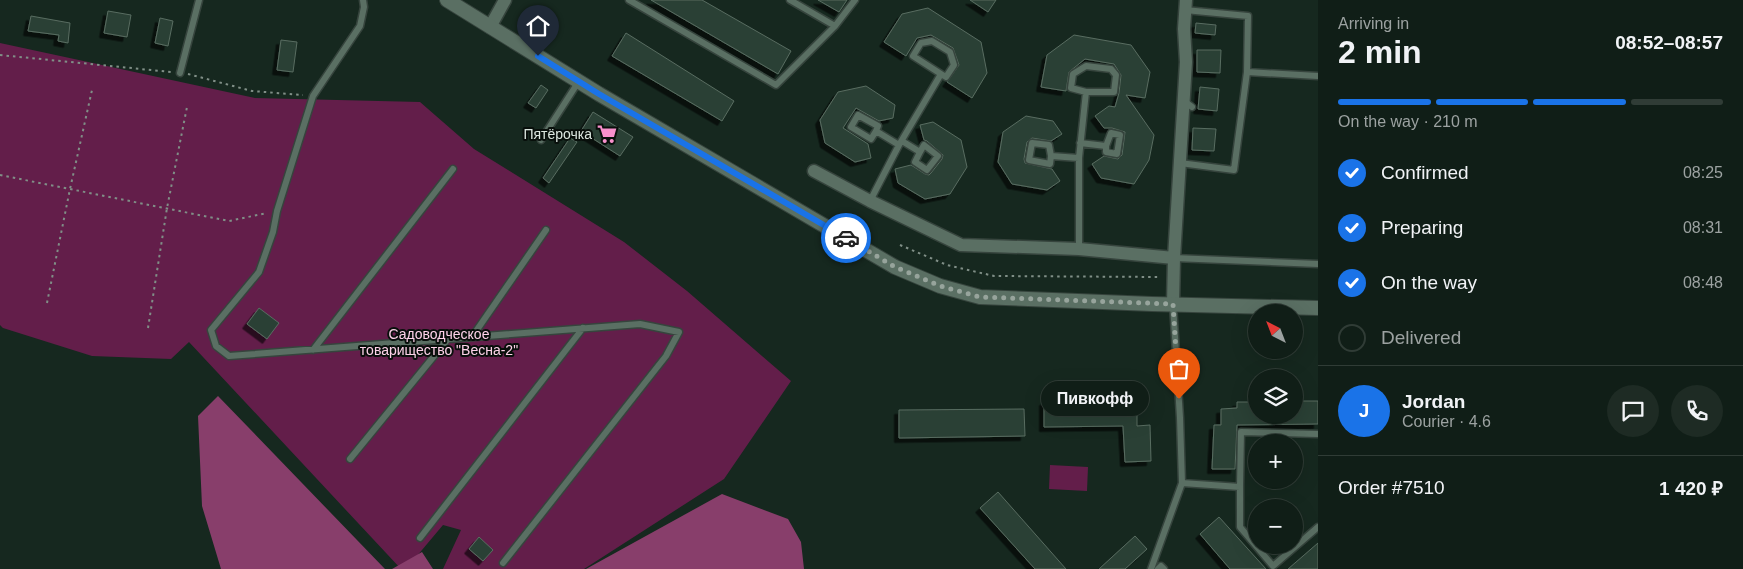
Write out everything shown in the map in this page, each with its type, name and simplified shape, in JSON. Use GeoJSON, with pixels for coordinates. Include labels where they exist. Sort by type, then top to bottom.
{"type":"FeatureCollection","features":[{"type":"Feature","properties":{"kind":"street"},"geometry":{"type":"LineString","coordinates":[[447,0],[579,81],[887,262],[940,286],[980,297],[1318,308]]}},
{"type":"Feature","properties":{"kind":"street"},"geometry":{"type":"LineString","coordinates":[[490,27],[505,0]]}},
{"type":"Feature","properties":{"kind":"street"},"geometry":{"type":"LineString","coordinates":[[1173,304],[1180,163],[1184,145],[1188,104],[1189,65],[1186,5]]}},
{"type":"Feature","properties":{"kind":"street"},"geometry":{"type":"LineString","coordinates":[[814,171],[870,201],[961,245],[1079,249],[1174,258]]}},
{"type":"Feature","properties":{"kind":"lane"},"geometry":{"type":"LineString","coordinates":[[180,73],[199,0]]}},
{"type":"Feature","properties":{"kind":"lane"},"geometry":{"type":"LineString","coordinates":[[363,0],[364,7],[360,26],[313,96],[277,211],[273,232],[259,272],[211,330],[216,346],[229,356],[640,324],[679,332],[666,356],[503,563]]}},
{"type":"Feature","properties":{"kind":"lane"},"geometry":{"type":"LineString","coordinates":[[629,0],[776,85],[835,26],[855,0]]}},
{"type":"Feature","properties":{"kind":"lane"},"geometry":{"type":"LineString","coordinates":[[790,0],[835,26]]}},
{"type":"Feature","properties":{"kind":"lane"},"geometry":{"type":"LineString","coordinates":[[1180,163],[1234,170],[1247,72],[1248,16],[1186,5]]}},
{"type":"Feature","properties":{"kind":"lane"},"geometry":{"type":"LineString","coordinates":[[932,41],[950,52],[954,65],[946,77],[941,74],[913,56],[921,43],[932,41]]}},
{"type":"Feature","properties":{"kind":"lane"},"geometry":{"type":"LineString","coordinates":[[1086,66],[1112,69],[1116,74],[1114,92],[1086,92],[1071,88],[1073,74],[1086,66]]}},
{"type":"Feature","properties":{"kind":"lane"},"geometry":{"type":"LineString","coordinates":[[1247,72],[1318,76]]}},
{"type":"Feature","properties":{"kind":"lane"},"geometry":{"type":"LineString","coordinates":[[870,201],[900,143],[941,74]]}},
{"type":"Feature","properties":{"kind":"lane"},"geometry":{"type":"LineString","coordinates":[[541,140],[579,81]]}},
{"type":"Feature","properties":{"kind":"lane"},"geometry":{"type":"LineString","coordinates":[[1079,249],[1079,158],[1086,92]]}},
{"type":"Feature","properties":{"kind":"lane"},"geometry":{"type":"LineString","coordinates":[[876,131],[920,152]]}},
{"type":"Feature","properties":{"kind":"lane"},"geometry":{"type":"LineString","coordinates":[[1080,143],[1106,146]]}},
{"type":"Feature","properties":{"kind":"lane"},"geometry":{"type":"LineString","coordinates":[[1051,156],[1079,158]]}},
{"type":"Feature","properties":{"kind":"lane"},"geometry":{"type":"LineString","coordinates":[[313,350],[453,169]]}},
{"type":"Feature","properties":{"kind":"lane"},"geometry":{"type":"LineString","coordinates":[[472,337],[546,230]]}},
{"type":"Feature","properties":{"kind":"lane"},"geometry":{"type":"LineString","coordinates":[[1174,258],[1318,264]]}},
{"type":"Feature","properties":{"kind":"lane"},"geometry":{"type":"LineString","coordinates":[[1151,569],[1182,483],[1173,304]]}},
{"type":"Feature","properties":{"kind":"lane"},"geometry":{"type":"LineString","coordinates":[[420,538],[583,328]]}},
{"type":"Feature","properties":{"kind":"lane"},"geometry":{"type":"LineString","coordinates":[[350,459],[448,339]]}},
{"type":"Feature","properties":{"kind":"lane"},"geometry":{"type":"LineString","coordinates":[[1318,434],[1241,432],[1240,488],[1240,527],[1273,566],[1318,527]]}},
{"type":"Feature","properties":{"kind":"lane"},"geometry":{"type":"LineString","coordinates":[[1182,483],[1240,488]]}},
{"type":"Feature","properties":{"kind":"lane"},"geometry":{"type":"LineString","coordinates":[[1158,569],[1161,566],[1164,569]]}},
{"type":"Feature","properties":{"kind":"path"},"geometry":{"type":"LineString","coordinates":[[0,55],[180,73],[252,91],[313,96]]}},
{"type":"Feature","properties":{"kind":"path"},"geometry":{"type":"LineString","coordinates":[[47,303],[92,90]]}},
{"type":"Feature","properties":{"kind":"path"},"geometry":{"type":"LineString","coordinates":[[148,328],[167,208],[187,107]]}},
{"type":"Feature","properties":{"kind":"path"},"geometry":{"type":"LineString","coordinates":[[0,175],[229,221],[277,211]]}},
{"type":"Feature","properties":{"kind":"path"},"geometry":{"type":"LineString","coordinates":[[900,245],[947,265],[994,276],[1174,277]]}},
{"type":"Feature","properties":{"kind":"green space","name":"Садоводческое товарищество \"Весна-2\""},"geometry":{"type":"Polygon","coordinates":[[[0,43],[255,98],[420,102],[474,149],[624,242],[687,291],[791,381],[724,479],[584,569],[443,569],[461,530],[443,525],[406,569],[401,569],[189,342],[171,359],[92,356],[3,328],[0,325],[0,43]]]}},
{"type":"Feature","properties":{"kind":"green space"},"geometry":{"type":"Polygon","coordinates":[[[1050,465],[1088,467],[1087,491],[1049,489],[1050,465]]]}},
{"type":"Feature","properties":{"kind":"shaded area"},"geometry":{"type":"Polygon","coordinates":[[[218,396],[385,569],[221,569],[202,506],[198,416],[218,396]]]}},
{"type":"Feature","properties":{"kind":"shaded area"},"geometry":{"type":"Polygon","coordinates":[[[722,494],[788,519],[801,542],[804,569],[586,569],[722,494]]]}},
{"type":"Feature","properties":{"kind":"shaded area"},"geometry":{"type":"Polygon","coordinates":[[[422,552],[433,569],[392,569],[422,552]]]}},
{"type":"Feature","properties":{"kind":"building"},"geometry":{"type":"Polygon","coordinates":[[[651,0],[702,0],[791,51],[778,74],[651,0]]]}},
{"type":"Feature","properties":{"kind":"building"},"geometry":{"type":"Polygon","coordinates":[[[818,0],[847,0],[839,12],[818,0]]]}},
{"type":"Feature","properties":{"kind":"building"},"geometry":{"type":"Polygon","coordinates":[[[970,0],[996,0],[988,12],[970,0]]]}},
{"type":"Feature","properties":{"kind":"building"},"geometry":{"type":"Polygon","coordinates":[[[928,8],[981,42],[987,73],[972,98],[947,82],[959,65],[953,48],[931,35],[917,38],[906,56],[884,42],[902,14],[928,8]]]}},
{"type":"Feature","properties":{"kind":"building"},"geometry":{"type":"Polygon","coordinates":[[[108,11],[131,15],[127,37],[104,33],[108,11]]]}},
{"type":"Feature","properties":{"kind":"building"},"geometry":{"type":"Polygon","coordinates":[[[31,16],[70,23],[68,43],[58,41],[59,35],[28,31],[31,16]]]}},
{"type":"Feature","properties":{"kind":"building"},"geometry":{"type":"Polygon","coordinates":[[[160,18],[173,21],[168,46],[155,43],[160,18]]]}},
{"type":"Feature","properties":{"kind":"building"},"geometry":{"type":"Polygon","coordinates":[[[1196,23],[1216,25],[1215,35],[1195,33],[1196,23]]]}},
{"type":"Feature","properties":{"kind":"building"},"geometry":{"type":"Polygon","coordinates":[[[626,33],[734,101],[722,121],[612,56],[626,33]]]}},
{"type":"Feature","properties":{"kind":"building"},"geometry":{"type":"Polygon","coordinates":[[[1074,35],[1131,45],[1150,72],[1145,98],[1126,95],[1154,135],[1149,160],[1134,184],[1101,178],[1092,164],[1104,156],[1118,159],[1122,155],[1125,132],[1104,128],[1095,116],[1109,106],[1115,107],[1121,75],[1114,64],[1085,59],[1069,72],[1066,91],[1041,87],[1047,55],[1074,35]]]}},
{"type":"Feature","properties":{"kind":"building"},"geometry":{"type":"Polygon","coordinates":[[[281,40],[297,42],[293,72],[277,70],[281,40]]]}},
{"type":"Feature","properties":{"kind":"building"},"geometry":{"type":"Polygon","coordinates":[[[1197,50],[1221,50],[1220,73],[1197,72],[1197,50]]]}},
{"type":"Feature","properties":{"kind":"building"},"geometry":{"type":"Polygon","coordinates":[[[541,85],[548,90],[536,108],[528,103],[541,85]]]}},
{"type":"Feature","properties":{"kind":"building"},"geometry":{"type":"Polygon","coordinates":[[[866,86],[895,105],[893,118],[879,121],[856,108],[843,128],[868,144],[871,158],[855,162],[825,143],[820,120],[838,92],[866,86]]]}},
{"type":"Feature","properties":{"kind":"building"},"geometry":{"type":"Polygon","coordinates":[[[1200,87],[1219,89],[1217,111],[1198,109],[1200,87]]]}},
{"type":"Feature","properties":{"kind":"building","name":"Пятёрочка"},"geometry":{"type":"Polygon","coordinates":[[[593,112],[633,137],[620,156],[581,131],[593,112]]]}},
{"type":"Feature","properties":{"kind":"building"},"geometry":{"type":"Polygon","coordinates":[[[1026,116],[1053,121],[1062,134],[1051,141],[1032,138],[1027,142],[1025,163],[1052,169],[1060,181],[1047,190],[1012,184],[998,162],[1003,132],[1026,116]]]}},
{"type":"Feature","properties":{"kind":"building"},"geometry":{"type":"Polygon","coordinates":[[[933,122],[961,140],[967,167],[950,194],[925,199],[898,183],[895,169],[911,165],[925,174],[929,175],[931,173],[943,155],[924,140],[920,125],[933,122]]]}},
{"type":"Feature","properties":{"kind":"building"},"geometry":{"type":"Polygon","coordinates":[[[1193,128],[1216,129],[1214,151],[1192,150],[1193,128]]]}},
{"type":"Feature","properties":{"kind":"building"},"geometry":{"type":"Polygon","coordinates":[[[570,138],[577,142],[549,183],[543,178],[570,138]]]}},
{"type":"Feature","properties":{"kind":"building"},"geometry":{"type":"Polygon","coordinates":[[[259,308],[279,323],[267,339],[247,324],[259,308]]]}},
{"type":"Feature","properties":{"kind":"building"},"geometry":{"type":"Polygon","coordinates":[[[1137,399],[1137,426],[1150,425],[1151,461],[1125,462],[1123,426],[1044,427],[1044,401],[1137,399]]]}},
{"type":"Feature","properties":{"kind":"building"},"geometry":{"type":"Polygon","coordinates":[[[1303,401],[1318,401],[1318,424],[1237,425],[1235,469],[1212,469],[1214,425],[1221,425],[1221,409],[1237,408],[1237,402],[1248,402],[1248,424],[1303,424],[1303,401]]]}},
{"type":"Feature","properties":{"kind":"building"},"geometry":{"type":"Polygon","coordinates":[[[1024,409],[1025,436],[899,438],[899,410],[1024,409]]]}},
{"type":"Feature","properties":{"kind":"building"},"geometry":{"type":"Polygon","coordinates":[[[998,492],[1066,569],[1035,569],[980,508],[998,492]]]}},
{"type":"Feature","properties":{"kind":"building"},"geometry":{"type":"Polygon","coordinates":[[[1219,517],[1248,549],[1248,554],[1252,554],[1266,569],[1230,569],[1200,534],[1219,517]]]}},
{"type":"Feature","properties":{"kind":"building"},"geometry":{"type":"Polygon","coordinates":[[[1135,536],[1147,549],[1125,569],[1099,569],[1135,536]]]}},
{"type":"Feature","properties":{"kind":"building"},"geometry":{"type":"Polygon","coordinates":[[[479,537],[493,550],[483,561],[469,549],[479,537]]]}},
{"type":"Feature","properties":{"kind":"building"},"geometry":{"type":"Polygon","coordinates":[[[1318,543],[1318,569],[1288,569],[1318,543]]]}},
{"type":"Feature","properties":{"kind":"way so far"},"geometry":{"type":"LineString","coordinates":[[846,238],[895,267],[940,286],[980,297],[1173,304],[1179,399]]}},
{"type":"Feature","properties":{"kind":"place","name":"Пятёрочка"},"geometry":{"type":"Point","coordinates":[607,134]}},
{"type":"Feature","properties":{"kind":"place","name":"Пивкофф"},"geometry":{"type":"Point","coordinates":[1179,399]}},
{"type":"Feature","properties":{"kind":"route"},"geometry":{"type":"LineString","coordinates":[[538,56],[599,94],[846,238]]}}]}
